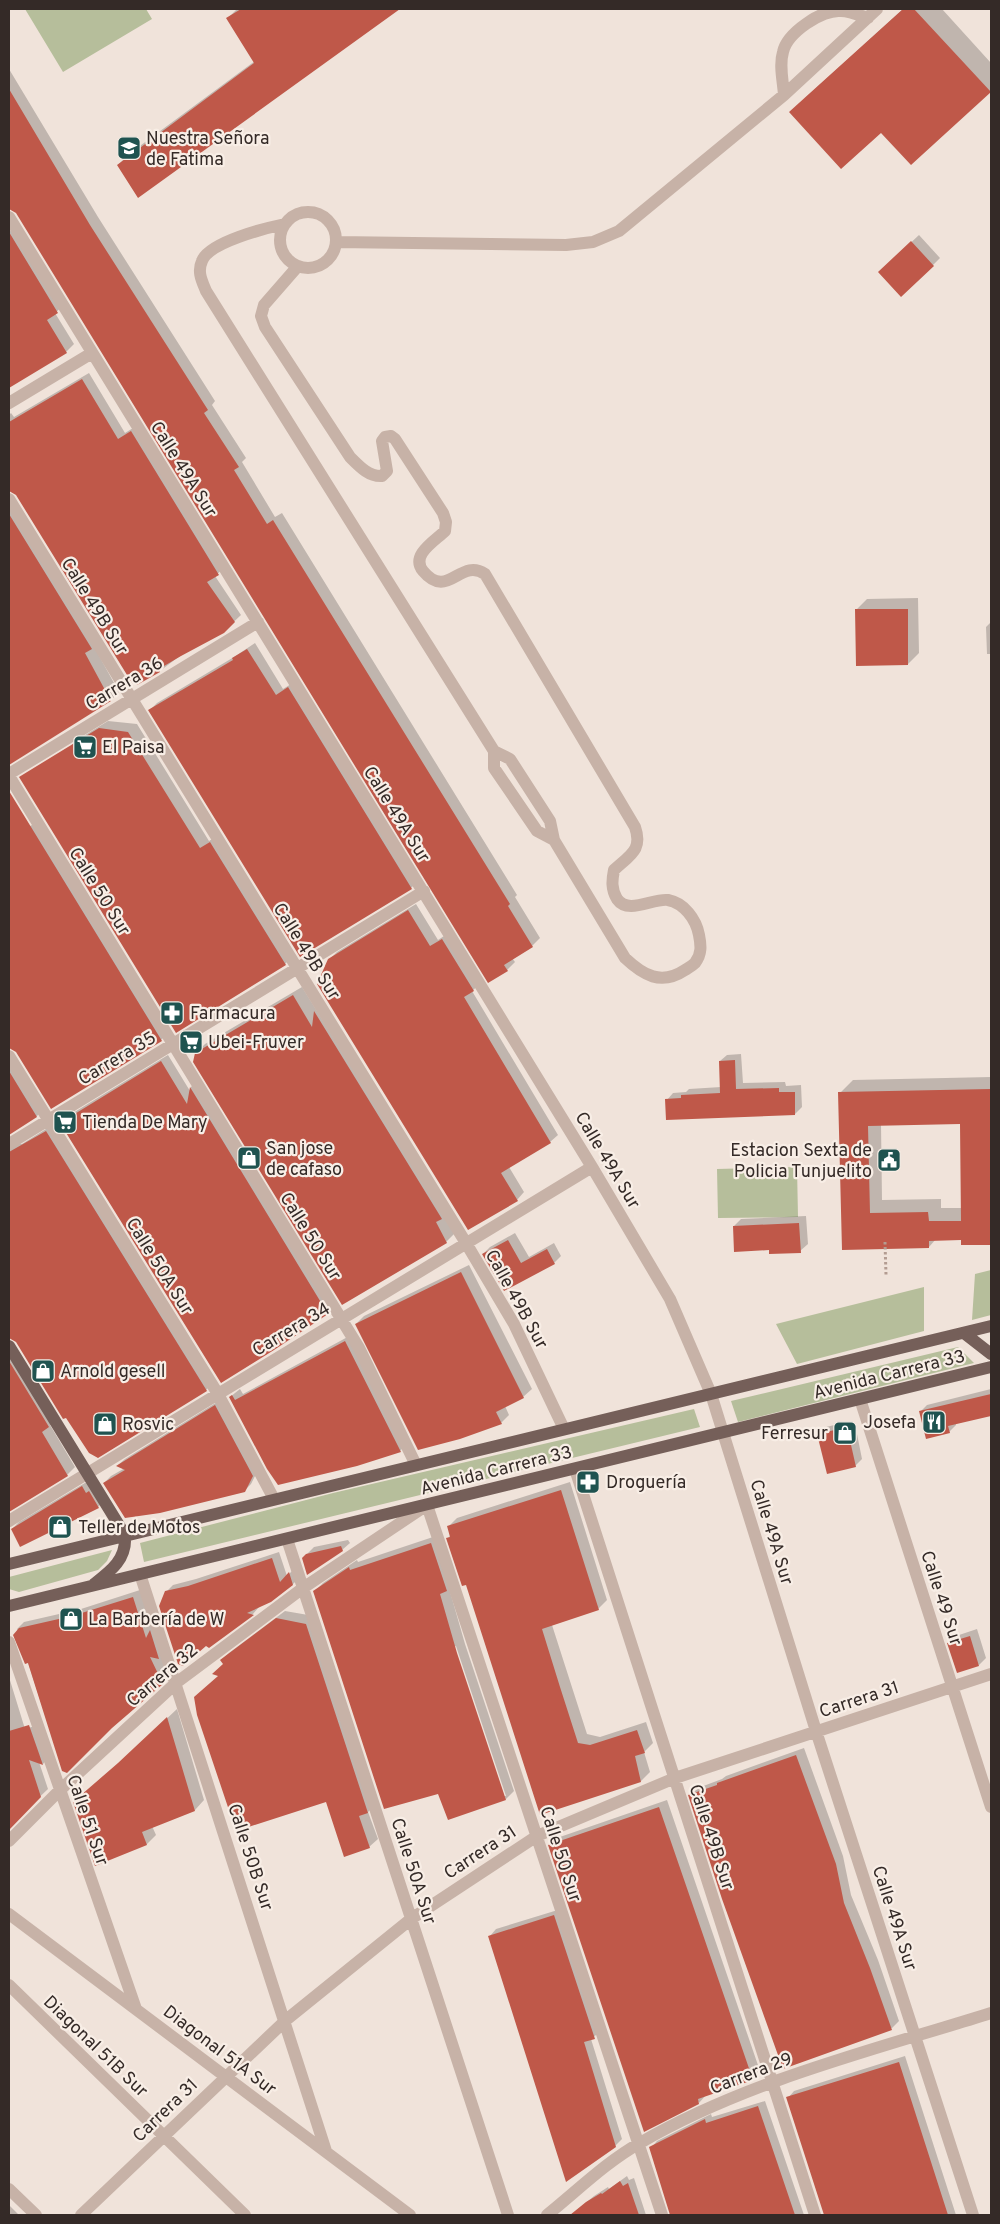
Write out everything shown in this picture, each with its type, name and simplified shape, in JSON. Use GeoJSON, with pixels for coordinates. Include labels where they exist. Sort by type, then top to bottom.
{"type":"FeatureCollection","features":[{"type":"Feature","properties":{"kind":"main road","name":"Avenida Carrera 33"},"geometry":{"type":"LineString","coordinates":[[9,1564],[991,1326]]}},
{"type":"Feature","properties":{"kind":"main road"},"geometry":{"type":"LineString","coordinates":[[964,1333],[991,1354]]}},
{"type":"Feature","properties":{"kind":"main road"},"geometry":{"type":"LineString","coordinates":[[9,1346],[125,1535],[125,1546],[117,1564],[90,1586]]}},
{"type":"Feature","properties":{"kind":"main road","name":"Avenida Carrera 33"},"geometry":{"type":"LineString","coordinates":[[9,1606],[991,1367]]}},
{"type":"Feature","properties":{"kind":"street"},"geometry":{"type":"LineString","coordinates":[[784,95],[782,56],[788,41],[812,20],[824,13],[840,10],[872,13]]}},
{"type":"Feature","properties":{"kind":"street"},"geometry":{"type":"LineString","coordinates":[[336,242],[566,246],[594,242],[619,231],[784,95],[872,13]]}},
{"type":"Feature","properties":{"kind":"street"},"geometry":{"type":"LineString","coordinates":[[285,224],[280,238],[280,248],[288,260],[305,268],[320,266],[331,256],[336,242],[334,228],[330,222],[318,214],[310,212],[296,215],[285,224],[251,232],[214,248],[202,260],[199,275],[206,291],[494,751],[510,759],[550,821],[554,840],[625,958],[638,970],[654,978],[676,976],[694,964],[702,948],[698,928],[686,908],[667,900],[630,906],[618,901],[613,891],[614,870],[636,849],[639,839],[635,827],[485,574],[479,570],[470,570],[438,582],[431,580],[419,566],[419,558],[423,551],[445,531],[446,522],[395,439],[390,436],[385,437],[382,441],[386,471],[382,476],[375,477],[361,468],[350,457],[265,327],[261,316],[264,305],[298,266]]}},
{"type":"Feature","properties":{"kind":"street","name":"Calle 49A Sur"},"geometry":{"type":"LineString","coordinates":[[9,217],[592,1166],[670,1299],[711,1394],[816,1730],[973,2215]]}},
{"type":"Feature","properties":{"kind":"street"},"geometry":{"type":"LineString","coordinates":[[9,403],[92,352]]}},
{"type":"Feature","properties":{"kind":"street","name":"Calle 49B Sur"},"geometry":{"type":"LineString","coordinates":[[9,499],[466,1243],[514,1324],[564,1429]]}},
{"type":"Feature","properties":{"kind":"street","name":"Carrera 36"},"geometry":{"type":"LineString","coordinates":[[9,775],[258,622]]}},
{"type":"Feature","properties":{"kind":"street"},"geometry":{"type":"LineString","coordinates":[[494,751],[494,768],[537,831],[554,840]]}},
{"type":"Feature","properties":{"kind":"street","name":"Calle 50 Sur"},"geometry":{"type":"LineString","coordinates":[[9,775],[342,1319],[359,1348],[416,1465]]}},
{"type":"Feature","properties":{"kind":"street","name":"Carrera 35"},"geometry":{"type":"LineString","coordinates":[[9,1144],[424,891]]}},
{"type":"Feature","properties":{"kind":"street","name":"Calle 50A Sur"},"geometry":{"type":"LineString","coordinates":[[9,1056],[218,1394],[274,1499]]}},
{"type":"Feature","properties":{"kind":"street","name":"Carrera 34"},"geometry":{"type":"LineString","coordinates":[[9,1521],[592,1166]]}},
{"type":"Feature","properties":{"kind":"street","name":"Calle 49 Sur"},"geometry":{"type":"LineString","coordinates":[[860,1399],[991,1807]]}},
{"type":"Feature","properties":{"kind":"street","name":"Calle 49B Sur"},"geometry":{"type":"LineString","coordinates":[[574,1469],[816,2215]]}},
{"type":"Feature","properties":{"kind":"street","name":"Calle 50 Sur"},"geometry":{"type":"LineString","coordinates":[[427,1505],[662,2215]]}},
{"type":"Feature","properties":{"kind":"street","name":"Carrera 32"},"geometry":{"type":"LineString","coordinates":[[9,1840],[176,1683],[303,1588],[427,1505]]}},
{"type":"Feature","properties":{"kind":"street","name":"Calle 50A Sur"},"geometry":{"type":"LineString","coordinates":[[287,1539],[508,2215]]}},
{"type":"Feature","properties":{"kind":"street","name":"Calle 50B Sur"},"geometry":{"type":"LineString","coordinates":[[140,1574],[286,2020],[326,2151]]}},
{"type":"Feature","properties":{"kind":"street","name":"Calle 51 Sur"},"geometry":{"type":"LineString","coordinates":[[9,1642],[136,2009]]}},
{"type":"Feature","properties":{"kind":"street","name":"Carrera 31"},"geometry":{"type":"LineString","coordinates":[[81,2215],[286,2020],[411,1919],[537,1836],[675,1778],[816,1730],[991,1674]]}},
{"type":"Feature","properties":{"kind":"street","name":"Diagonal 51A Sur"},"geometry":{"type":"LineString","coordinates":[[9,1914],[410,2215]]}},
{"type":"Feature","properties":{"kind":"street","name":"Diagonal 51B Sur"},"geometry":{"type":"LineString","coordinates":[[9,1985],[245,2215]]}},
{"type":"Feature","properties":{"kind":"street","name":"Carrera 29"},"geometry":{"type":"LineString","coordinates":[[547,2215],[638,2144],[685,2118],[773,2082],[991,2013]]}},
{"type":"Feature","properties":{"kind":"street"},"geometry":{"type":"LineString","coordinates":[[9,2189],[36,2215]]}},
{"type":"Feature","properties":{"kind":"path"},"geometry":{"type":"LineString","coordinates":[[885,1242],[886,1275]]}},
{"type":"Feature","properties":{"kind":"green space"},"geometry":{"type":"Polygon","coordinates":[[[25,9],[146,9],[152,19],[63,72],[25,9]]]}},
{"type":"Feature","properties":{"kind":"green space"},"geometry":{"type":"Polygon","coordinates":[[[797,1167],[798,1217],[718,1218],[717,1169],[797,1167]]]}},
{"type":"Feature","properties":{"kind":"green space"},"geometry":{"type":"Polygon","coordinates":[[[991,1270],[991,1315],[972,1320],[975,1274],[991,1270]]]}},
{"type":"Feature","properties":{"kind":"green space"},"geometry":{"type":"Polygon","coordinates":[[[924,1287],[924,1331],[797,1364],[776,1324],[924,1287]]]}},
{"type":"Feature","properties":{"kind":"green space"},"geometry":{"type":"Polygon","coordinates":[[[958,1347],[974,1363],[738,1422],[731,1401],[958,1347]]]}},
{"type":"Feature","properties":{"kind":"green space"},"geometry":{"type":"Polygon","coordinates":[[[694,1409],[700,1427],[144,1562],[140,1543],[333,1493],[694,1409]]]}},
{"type":"Feature","properties":{"kind":"green space"},"geometry":{"type":"Polygon","coordinates":[[[112,1550],[107,1561],[98,1570],[19,1592],[9,1589],[9,1577],[112,1550]]]}},
{"type":"Feature","properties":{"kind":"building"},"geometry":{"type":"Polygon","coordinates":[[[241,9],[400,9],[138,198],[117,165],[254,63],[226,18],[241,9]]]}},
{"type":"Feature","properties":{"kind":"building"},"geometry":{"type":"Polygon","coordinates":[[[903,9],[914,9],[991,92],[911,165],[881,133],[841,169],[789,112],[903,9]]]}},
{"type":"Feature","properties":{"kind":"building"},"geometry":{"type":"Polygon","coordinates":[[[9,89],[90,225],[208,410],[204,413],[239,467],[234,470],[267,524],[273,520],[510,904],[508,906],[533,947],[504,965],[508,971],[488,983],[16,213],[9,209],[9,89]]]}},
{"type":"Feature","properties":{"kind":"building"},"geometry":{"type":"Polygon","coordinates":[[[9,232],[58,313],[47,320],[67,353],[9,388],[9,232]]]}},
{"type":"Feature","properties":{"kind":"building"},"geometry":{"type":"Polygon","coordinates":[[[911,241],[934,266],[901,297],[878,272],[911,241]]]}},
{"type":"Feature","properties":{"kind":"building"},"geometry":{"type":"Polygon","coordinates":[[[82,379],[118,439],[131,431],[219,575],[207,582],[235,622],[224,633],[159,669],[160,672],[137,685],[132,683],[16,495],[9,491],[9,422],[82,379]]]}},
{"type":"Feature","properties":{"kind":"building"},"geometry":{"type":"Polygon","coordinates":[[[9,514],[92,649],[85,653],[111,701],[9,765],[9,514]]]}},
{"type":"Feature","properties":{"kind":"building"},"geometry":{"type":"Polygon","coordinates":[[[855,609],[908,609],[908,665],[856,666],[855,609]]]}},
{"type":"Feature","properties":{"kind":"building"},"geometry":{"type":"Polygon","coordinates":[[[247,649],[276,695],[288,687],[412,889],[300,957],[148,710],[233,660],[232,658],[247,649]]]}},
{"type":"Feature","properties":{"kind":"building"},"geometry":{"type":"Polygon","coordinates":[[[99,728],[128,732],[200,848],[210,842],[286,965],[176,1033],[19,777],[99,728]]]}},
{"type":"Feature","properties":{"kind":"building"},"geometry":{"type":"Polygon","coordinates":[[[9,791],[162,1041],[51,1109],[16,1052],[9,1048],[9,791]]]}},
{"type":"Feature","properties":{"kind":"building"},"geometry":{"type":"Polygon","coordinates":[[[408,910],[430,946],[442,939],[474,991],[464,997],[551,1143],[501,1173],[518,1201],[468,1230],[317,984],[328,959],[408,910]]]}},
{"type":"Feature","properties":{"kind":"building"},"geometry":{"type":"Polygon","coordinates":[[[293,995],[312,1027],[314,1011],[442,1219],[436,1222],[447,1243],[342,1305],[193,1062],[195,1053],[293,995]]]}},
{"type":"Feature","properties":{"kind":"building"},"geometry":{"type":"Polygon","coordinates":[[[735,1060],[736,1089],[779,1088],[779,1092],[795,1092],[795,1115],[666,1120],[665,1099],[681,1098],[681,1095],[720,1093],[719,1061],[735,1060]]]}},
{"type":"Feature","properties":{"kind":"building"},"geometry":{"type":"Polygon","coordinates":[[[161,1061],[187,1104],[190,1087],[328,1314],[221,1383],[60,1123],[161,1061]]]}},
{"type":"Feature","properties":{"kind":"building"},"geometry":{"type":"Polygon","coordinates":[[[9,1071],[37,1117],[9,1135],[9,1071]]]}},
{"type":"Feature","properties":{"kind":"building"},"geometry":{"type":"Polygon","coordinates":[[[991,1089],[991,1245],[961,1245],[961,1240],[929,1241],[929,1248],[842,1250],[838,1092],[991,1089]],[[960,1124],[868,1126],[870,1213],[928,1212],[929,1221],[961,1221],[960,1124]]]}},
{"type":"Feature","properties":{"kind":"building"},"geometry":{"type":"Polygon","coordinates":[[[46,1131],[207,1391],[98,1458],[89,1453],[66,1418],[63,1419],[16,1342],[9,1338],[9,1152],[46,1131]]]}},
{"type":"Feature","properties":{"kind":"building"},"geometry":{"type":"Polygon","coordinates":[[[799,1223],[801,1253],[769,1254],[769,1250],[734,1252],[733,1226],[799,1223]]]}},
{"type":"Feature","properties":{"kind":"building"},"geometry":{"type":"Polygon","coordinates":[[[508,1240],[521,1263],[547,1249],[555,1264],[504,1291],[482,1254],[508,1240]]]}},
{"type":"Feature","properties":{"kind":"building"},"geometry":{"type":"Polygon","coordinates":[[[461,1272],[524,1398],[496,1412],[502,1424],[460,1439],[418,1450],[355,1324],[461,1272]]]}},
{"type":"Feature","properties":{"kind":"building"},"geometry":{"type":"Polygon","coordinates":[[[345,1341],[401,1452],[357,1466],[278,1485],[267,1469],[229,1397],[232,1395],[235,1400],[345,1341]]]}},
{"type":"Feature","properties":{"kind":"building"},"geometry":{"type":"Polygon","coordinates":[[[9,1361],[49,1427],[42,1432],[68,1476],[9,1512],[9,1361]]]}},
{"type":"Feature","properties":{"kind":"building"},"geometry":{"type":"Polygon","coordinates":[[[991,1394],[991,1416],[948,1426],[950,1433],[926,1439],[919,1411],[991,1394]]]}},
{"type":"Feature","properties":{"kind":"building"},"geometry":{"type":"Polygon","coordinates":[[[215,1405],[253,1476],[245,1492],[160,1513],[125,1518],[103,1483],[125,1470],[116,1466],[215,1405]]]}},
{"type":"Feature","properties":{"kind":"building"},"geometry":{"type":"Polygon","coordinates":[[[839,1429],[849,1436],[856,1467],[827,1474],[817,1434],[839,1429]]]}},
{"type":"Feature","properties":{"kind":"building"},"geometry":{"type":"Polygon","coordinates":[[[82,1486],[86,1493],[89,1491],[99,1508],[20,1547],[11,1529],[82,1486]]]}},
{"type":"Feature","properties":{"kind":"building"},"geometry":{"type":"Polygon","coordinates":[[[561,1490],[599,1610],[542,1629],[560,1687],[578,1743],[590,1745],[637,1730],[645,1753],[635,1756],[641,1782],[540,1815],[466,1585],[462,1586],[446,1538],[450,1537],[447,1526],[561,1490]]]}},
{"type":"Feature","properties":{"kind":"building"},"geometry":{"type":"Polygon","coordinates":[[[431,1543],[447,1591],[440,1594],[457,1653],[506,1800],[448,1820],[438,1794],[384,1809],[313,1591],[349,1567],[350,1570],[431,1543]]]}},
{"type":"Feature","properties":{"kind":"building"},"geometry":{"type":"Polygon","coordinates":[[[341,1546],[343,1551],[307,1575],[302,1558],[306,1554],[341,1546]]]}},
{"type":"Feature","properties":{"kind":"building"},"geometry":{"type":"Polygon","coordinates":[[[272,1558],[280,1582],[289,1572],[293,1585],[271,1602],[247,1613],[254,1615],[209,1648],[206,1646],[183,1666],[178,1664],[159,1606],[165,1591],[188,1586],[272,1558]]]}},
{"type":"Feature","properties":{"kind":"building"},"geometry":{"type":"Polygon","coordinates":[[[133,1597],[146,1638],[150,1630],[159,1659],[150,1657],[163,1684],[112,1728],[67,1773],[62,1771],[28,1663],[25,1664],[13,1635],[19,1628],[72,1616],[133,1597]]]}},
{"type":"Feature","properties":{"kind":"building"},"geometry":{"type":"Polygon","coordinates":[[[276,1618],[306,1624],[368,1813],[359,1816],[370,1848],[344,1857],[326,1802],[236,1831],[197,1715],[194,1697],[218,1676],[212,1674],[223,1664],[220,1660],[276,1618]]]}},
{"type":"Feature","properties":{"kind":"building"},"geometry":{"type":"Polygon","coordinates":[[[970,1636],[979,1666],[957,1673],[947,1643],[970,1636]]]}},
{"type":"Feature","properties":{"kind":"building"},"geometry":{"type":"Polygon","coordinates":[[[167,1717],[195,1811],[142,1832],[147,1845],[95,1866],[73,1802],[167,1717]]]}},
{"type":"Feature","properties":{"kind":"building"},"geometry":{"type":"Polygon","coordinates":[[[29,1725],[43,1765],[29,1760],[41,1797],[9,1830],[9,1731],[29,1725]]]}},
{"type":"Feature","properties":{"kind":"building"},"geometry":{"type":"Polygon","coordinates":[[[796,1755],[836,1864],[844,1903],[892,2030],[783,2069],[722,1899],[688,1795],[796,1755]]]}},
{"type":"Feature","properties":{"kind":"building"},"geometry":{"type":"Polygon","coordinates":[[[659,1807],[753,2080],[698,2099],[699,2104],[644,2132],[548,1845],[659,1807]]]}},
{"type":"Feature","properties":{"kind":"building"},"geometry":{"type":"Polygon","coordinates":[[[554,1915],[595,2039],[584,2042],[616,2147],[566,2182],[488,1936],[554,1915]]]}},
{"type":"Feature","properties":{"kind":"building"},"geometry":{"type":"Polygon","coordinates":[[[899,2062],[948,2215],[824,2215],[786,2097],[899,2062]]]}},
{"type":"Feature","properties":{"kind":"building"},"geometry":{"type":"Polygon","coordinates":[[[758,2106],[795,2215],[670,2215],[649,2147],[705,2119],[706,2123],[758,2106]]]}},
{"type":"Feature","properties":{"kind":"building"},"geometry":{"type":"Polygon","coordinates":[[[620,2181],[623,2186],[628,2183],[639,2215],[570,2215],[586,2202],[602,2194],[620,2181]]]}},
{"type":"Feature","properties":{"kind":"place","name":"Nuestra Señora de Fatima"},"geometry":{"type":"Point","coordinates":[129,148]}},
{"type":"Feature","properties":{"kind":"place","name":"El Paisa"},"geometry":{"type":"Point","coordinates":[85,747]}},
{"type":"Feature","properties":{"kind":"place","name":"Farmacura"},"geometry":{"type":"Point","coordinates":[172,1013]}},
{"type":"Feature","properties":{"kind":"place","name":"Ubei-Fruver"},"geometry":{"type":"Point","coordinates":[191,1042]}},
{"type":"Feature","properties":{"kind":"place","name":"Tienda De Mary"},"geometry":{"type":"Point","coordinates":[65,1122]}},
{"type":"Feature","properties":{"kind":"place","name":"San jose de cafaso"},"geometry":{"type":"Point","coordinates":[249,1158]}},
{"type":"Feature","properties":{"kind":"place","name":"Estacion Sexta de Policia Tunjuelito"},"geometry":{"type":"Point","coordinates":[889,1160]}},
{"type":"Feature","properties":{"kind":"place","name":"Arnold gesell"},"geometry":{"type":"Point","coordinates":[43,1371]}},
{"type":"Feature","properties":{"kind":"place","name":"Josefa"},"geometry":{"type":"Point","coordinates":[934,1422]}},
{"type":"Feature","properties":{"kind":"place","name":"Rosvic"},"geometry":{"type":"Point","coordinates":[105,1424]}},
{"type":"Feature","properties":{"kind":"place","name":"Ferresur"},"geometry":{"type":"Point","coordinates":[845,1433]}},
{"type":"Feature","properties":{"kind":"place","name":"Droguería"},"geometry":{"type":"Point","coordinates":[588,1482]}},
{"type":"Feature","properties":{"kind":"place","name":"Teller de Motos"},"geometry":{"type":"Point","coordinates":[60,1527]}},
{"type":"Feature","properties":{"kind":"place","name":"La Barbería de W"},"geometry":{"type":"Point","coordinates":[71,1619]}}]}
